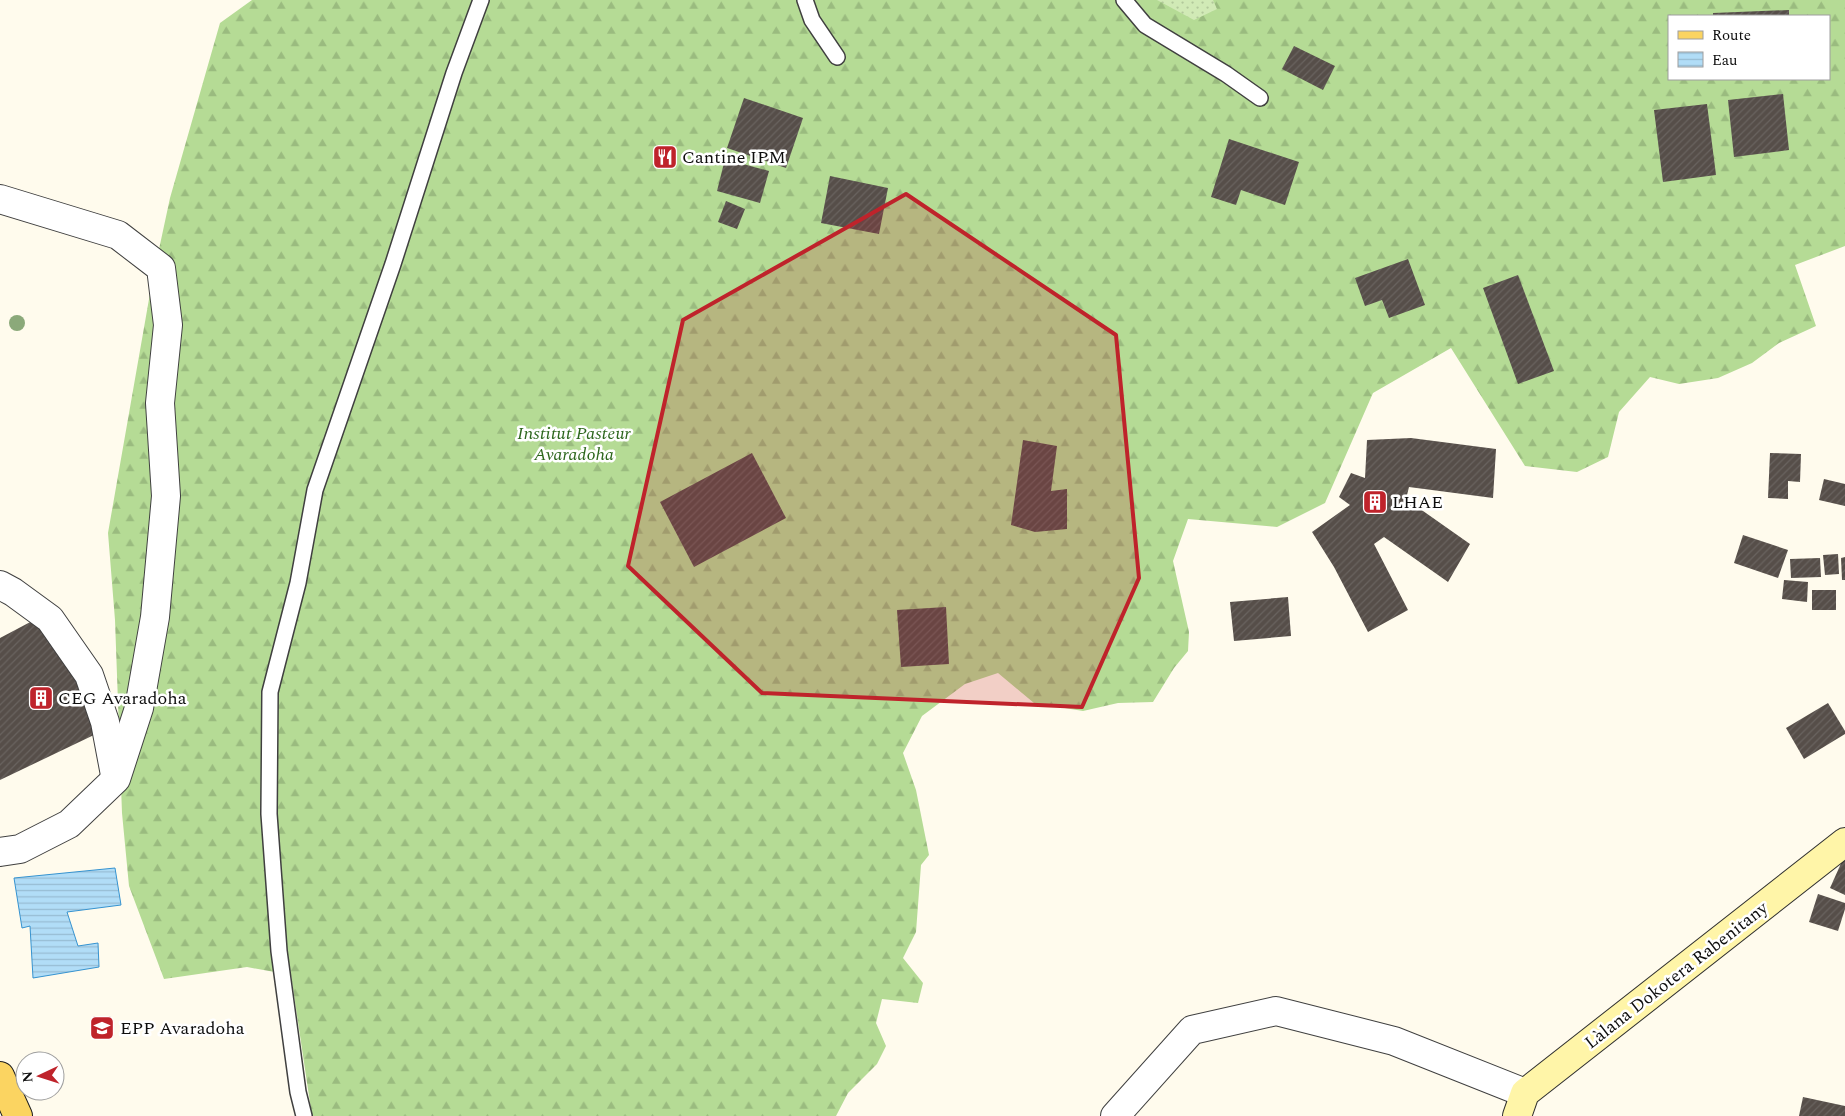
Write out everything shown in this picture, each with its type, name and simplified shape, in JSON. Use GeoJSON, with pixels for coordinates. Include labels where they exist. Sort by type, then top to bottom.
{"type":"FeatureCollection","features":[{"type":"Feature","properties":{"kind":"main road"},"geometry":{"type":"LineString","coordinates":[[0,1076],[18,1116]]}},
{"type":"Feature","properties":{"kind":"street"},"geometry":{"type":"LineString","coordinates":[[0,199],[118,235],[160,268],[168,325],[160,403],[166,496],[155,617],[141,699],[116,779],[69,824],[20,849],[0,852]]}},
{"type":"Feature","properties":{"kind":"street"},"geometry":{"type":"LineString","coordinates":[[0,584],[50,619],[89,675],[105,722],[116,779]]}},
{"type":"Feature","properties":{"kind":"street","name":"Làlana Dokotera Rabenitany"},"geometry":{"type":"LineString","coordinates":[[1521,1105],[1845,842]]}},
{"type":"Feature","properties":{"kind":"street"},"geometry":{"type":"LineString","coordinates":[[1116,1116],[1192,1030],[1276,1011],[1394,1040],[1521,1105]]}},
{"type":"Feature","properties":{"kind":"lane"},"geometry":{"type":"LineString","coordinates":[[304,1116],[298,1092],[279,951],[269,814],[270,692],[298,583],[315,490],[393,264],[454,73],[481,0]]}},
{"type":"Feature","properties":{"kind":"lane"},"geometry":{"type":"LineString","coordinates":[[805,0],[812,20],[837,57]]}},
{"type":"Feature","properties":{"kind":"lane"},"geometry":{"type":"LineString","coordinates":[[1124,0],[1144,25],[1226,74],[1260,98]]}},
{"type":"Feature","properties":{"kind":"highlighted area"},"geometry":{"type":"Polygon","coordinates":[[[906,194],[1116,335],[1139,578],[1082,707],[762,693],[628,566],[683,320],[906,194]]]}},
{"type":"Feature","properties":{"kind":"green space","name":"Institut Pasteur Avaradoha"},"geometry":{"type":"Polygon","coordinates":[[[252,0],[1845,0],[1845,246],[1795,265],[1816,326],[1779,343],[1752,363],[1718,378],[1679,384],[1650,377],[1619,412],[1608,457],[1577,472],[1525,466],[1451,348],[1373,393],[1325,503],[1277,527],[1188,519],[1173,561],[1189,632],[1188,651],[1174,668],[1153,702],[1118,703],[1083,711],[1034,703],[998,673],[965,684],[922,716],[903,753],[916,790],[929,855],[921,865],[916,932],[903,958],[923,983],[918,1003],[882,999],[876,1023],[886,1046],[877,1064],[848,1093],[836,1116],[312,1116],[291,975],[247,967],[164,979],[129,886],[122,813],[115,620],[108,533],[152,282],[170,198],[220,23],[252,0]]]}},
{"type":"Feature","properties":{"kind":"green space"},"geometry":{"type":"Polygon","coordinates":[[[1157,0],[1213,0],[1217,9],[1194,20],[1157,0]]]}},
{"type":"Feature","properties":{"kind":"water"},"geometry":{"type":"Polygon","coordinates":[[[115,868],[121,905],[67,912],[78,946],[98,943],[99,967],[33,978],[30,926],[22,928],[14,878],[115,868]]]}},
{"type":"Feature","properties":{"kind":"building"},"geometry":{"type":"Polygon","coordinates":[[[1789,10],[1789,15],[1713,15],[1713,13],[1789,10]]]}},
{"type":"Feature","properties":{"kind":"building"},"geometry":{"type":"Polygon","coordinates":[[[1294,46],[1335,66],[1323,90],[1282,69],[1294,46]]]}},
{"type":"Feature","properties":{"kind":"building"},"geometry":{"type":"Polygon","coordinates":[[[1783,94],[1789,150],[1734,157],[1728,100],[1783,94]]]}},
{"type":"Feature","properties":{"kind":"building"},"geometry":{"type":"Polygon","coordinates":[[[744,98],[803,118],[786,168],[727,148],[744,98]]]}},
{"type":"Feature","properties":{"kind":"building"},"geometry":{"type":"Polygon","coordinates":[[[1707,104],[1716,175],[1663,182],[1654,110],[1707,104]]]}},
{"type":"Feature","properties":{"kind":"building"},"geometry":{"type":"Polygon","coordinates":[[[1229,139],[1299,162],[1285,205],[1241,190],[1236,205],[1211,197],[1229,139]]]}},
{"type":"Feature","properties":{"kind":"building"},"geometry":{"type":"Polygon","coordinates":[[[725,159],[769,171],[760,203],[717,191],[725,159]]]}},
{"type":"Feature","properties":{"kind":"building"},"geometry":{"type":"Polygon","coordinates":[[[830,176],[888,188],[879,234],[821,223],[830,176]]]}},
{"type":"Feature","properties":{"kind":"building"},"geometry":{"type":"Polygon","coordinates":[[[726,201],[745,209],[737,229],[718,222],[726,201]]]}},
{"type":"Feature","properties":{"kind":"building"},"geometry":{"type":"Polygon","coordinates":[[[1408,259],[1425,305],[1389,318],[1382,300],[1365,306],[1355,278],[1408,259]]]}},
{"type":"Feature","properties":{"kind":"building"},"geometry":{"type":"Polygon","coordinates":[[[1518,275],[1554,371],[1518,384],[1483,288],[1518,275]]]}},
{"type":"Feature","properties":{"kind":"building"},"geometry":{"type":"Polygon","coordinates":[[[1411,438],[1496,449],[1493,498],[1409,487],[1406,499],[1470,544],[1448,582],[1384,537],[1374,544],[1408,610],[1368,632],[1334,567],[1312,532],[1350,505],[1339,497],[1351,473],[1365,478],[1367,440],[1411,438]]]}},
{"type":"Feature","properties":{"kind":"building"},"geometry":{"type":"Polygon","coordinates":[[[1023,440],[1057,446],[1051,491],[1067,489],[1067,529],[1035,532],[1011,525],[1023,440]]]}},
{"type":"Feature","properties":{"kind":"building"},"geometry":{"type":"Polygon","coordinates":[[[752,453],[786,518],[694,567],[660,502],[752,453]]]}},
{"type":"Feature","properties":{"kind":"building"},"geometry":{"type":"Polygon","coordinates":[[[1770,453],[1801,454],[1800,482],[1788,481],[1788,499],[1768,498],[1770,453]]]}},
{"type":"Feature","properties":{"kind":"building"},"geometry":{"type":"Polygon","coordinates":[[[1824,479],[1845,484],[1845,506],[1819,500],[1824,479]]]}},
{"type":"Feature","properties":{"kind":"building"},"geometry":{"type":"Polygon","coordinates":[[[1743,535],[1788,550],[1778,578],[1734,563],[1743,535]]]}},
{"type":"Feature","properties":{"kind":"building"},"geometry":{"type":"Polygon","coordinates":[[[1838,554],[1839,574],[1825,575],[1823,555],[1838,554]]]}},
{"type":"Feature","properties":{"kind":"building"},"geometry":{"type":"Polygon","coordinates":[[[1845,557],[1845,580],[1842,580],[1841,558],[1845,557]]]}},
{"type":"Feature","properties":{"kind":"building"},"geometry":{"type":"Polygon","coordinates":[[[1820,558],[1821,577],[1791,578],[1790,559],[1820,558]]]}},
{"type":"Feature","properties":{"kind":"building"},"geometry":{"type":"Polygon","coordinates":[[[1784,580],[1808,582],[1807,602],[1782,599],[1784,580]]]}},
{"type":"Feature","properties":{"kind":"building"},"geometry":{"type":"Polygon","coordinates":[[[1812,590],[1836,590],[1836,610],[1812,610],[1812,590]]]}},
{"type":"Feature","properties":{"kind":"building"},"geometry":{"type":"Polygon","coordinates":[[[1288,597],[1291,636],[1234,641],[1230,602],[1288,597]]]}},
{"type":"Feature","properties":{"kind":"building"},"geometry":{"type":"Polygon","coordinates":[[[946,607],[949,664],[901,667],[897,610],[946,607]]]}},
{"type":"Feature","properties":{"kind":"building","name":"CEG Avaradoha"},"geometry":{"type":"Polygon","coordinates":[[[36,619],[69,662],[96,734],[0,780],[0,638],[36,619]]]}},
{"type":"Feature","properties":{"kind":"building"},"geometry":{"type":"Polygon","coordinates":[[[1828,703],[1845,734],[1804,759],[1786,728],[1828,703]]]}},
{"type":"Feature","properties":{"kind":"building"},"geometry":{"type":"Polygon","coordinates":[[[1843,859],[1845,860],[1845,895],[1830,888],[1843,859]]]}},
{"type":"Feature","properties":{"kind":"building"},"geometry":{"type":"Polygon","coordinates":[[[1818,894],[1845,903],[1838,931],[1809,922],[1818,894]]]}},
{"type":"Feature","properties":{"kind":"building"},"geometry":{"type":"Polygon","coordinates":[[[1803,1097],[1845,1106],[1845,1116],[1799,1116],[1803,1097]]]}},
{"type":"Feature","properties":{"kind":"place","name":"Cantine IPM"},"geometry":{"type":"Point","coordinates":[665,157]}},
{"type":"Feature","properties":{"kind":"place","name":"LHAE"},"geometry":{"type":"Point","coordinates":[1375,502]}},
{"type":"Feature","properties":{"kind":"place","name":"CEG Avaradoha"},"geometry":{"type":"Point","coordinates":[41,698]}},
{"type":"Feature","properties":{"kind":"place","name":"EPP Avaradoha"},"geometry":{"type":"Point","coordinates":[102,1028]}}]}
